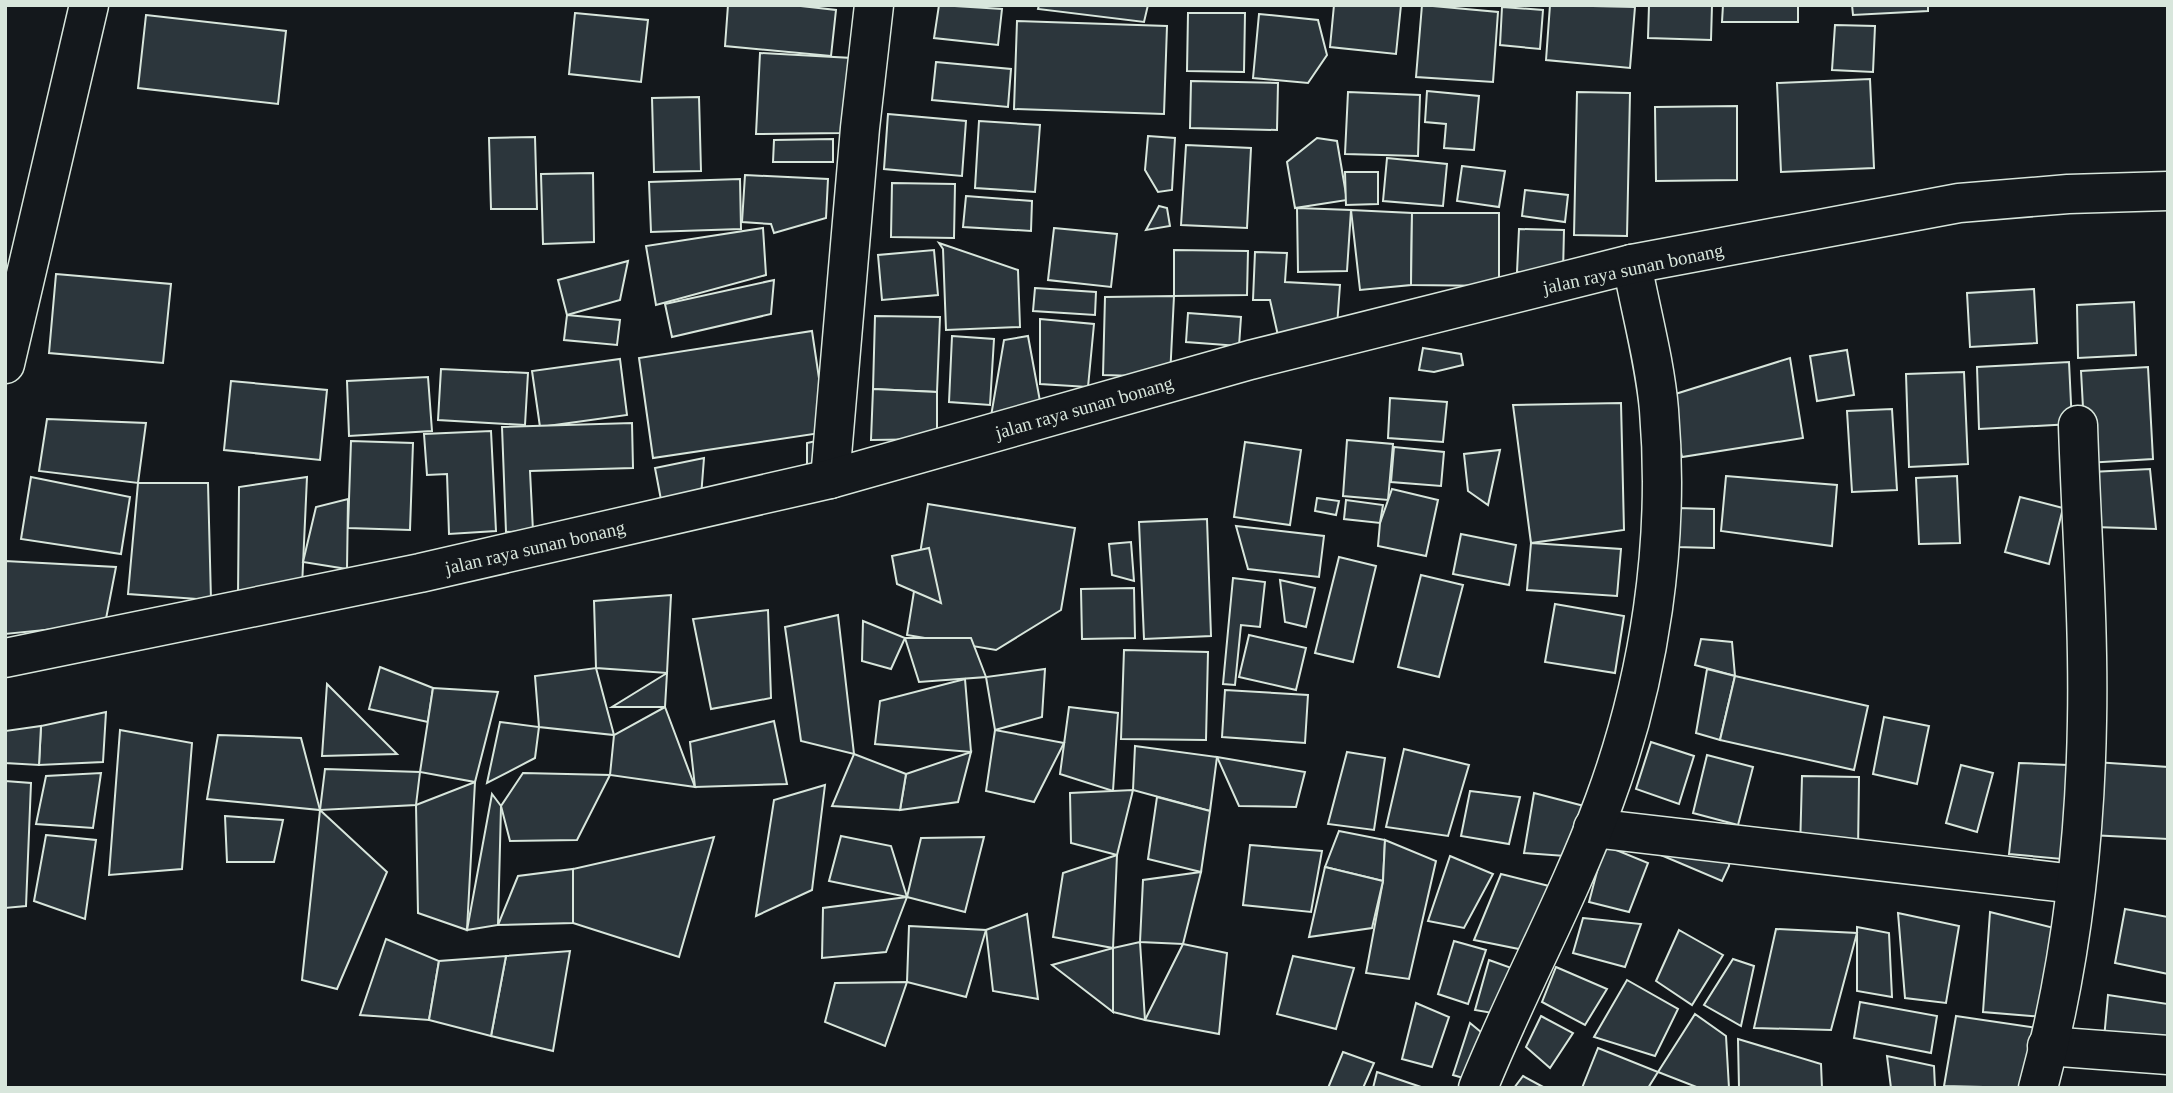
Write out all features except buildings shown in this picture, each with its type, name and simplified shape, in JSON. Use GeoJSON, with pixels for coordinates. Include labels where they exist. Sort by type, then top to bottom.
{"type":"FeatureCollection","features":[{"type":"Feature","properties":{"kind":"street"},"geometry":{"type":"LineString","coordinates":[[5,364],[89,5]]}},
{"type":"Feature","properties":{"kind":"street"},"geometry":{"type":"LineString","coordinates":[[830,479],[860,128],[874,5]]}},
{"type":"Feature","properties":{"kind":"street","name":"jalan raya sunan bonang"},"geometry":{"type":"LineString","coordinates":[[5,658],[420,573],[830,479],[1250,359],[1632,264],[1959,204],[2068,194],[2168,191]]}},
{"type":"Feature","properties":{"kind":"street"},"geometry":{"type":"LineString","coordinates":[[1478,1088],[1594,828],[1628,730],[1642,680],[1661,521],[1659,410],[1632,264]]}},
{"type":"Feature","properties":{"kind":"street"},"geometry":{"type":"LineString","coordinates":[[2038,1088],[2072,926],[2087,721],[2078,425]]}},
{"type":"Feature","properties":{"kind":"street"},"geometry":{"type":"LineString","coordinates":[[1594,828],[2076,884]]}},
{"type":"Feature","properties":{"kind":"street"},"geometry":{"type":"LineString","coordinates":[[2047,1046],[2168,1055]]}}]}
